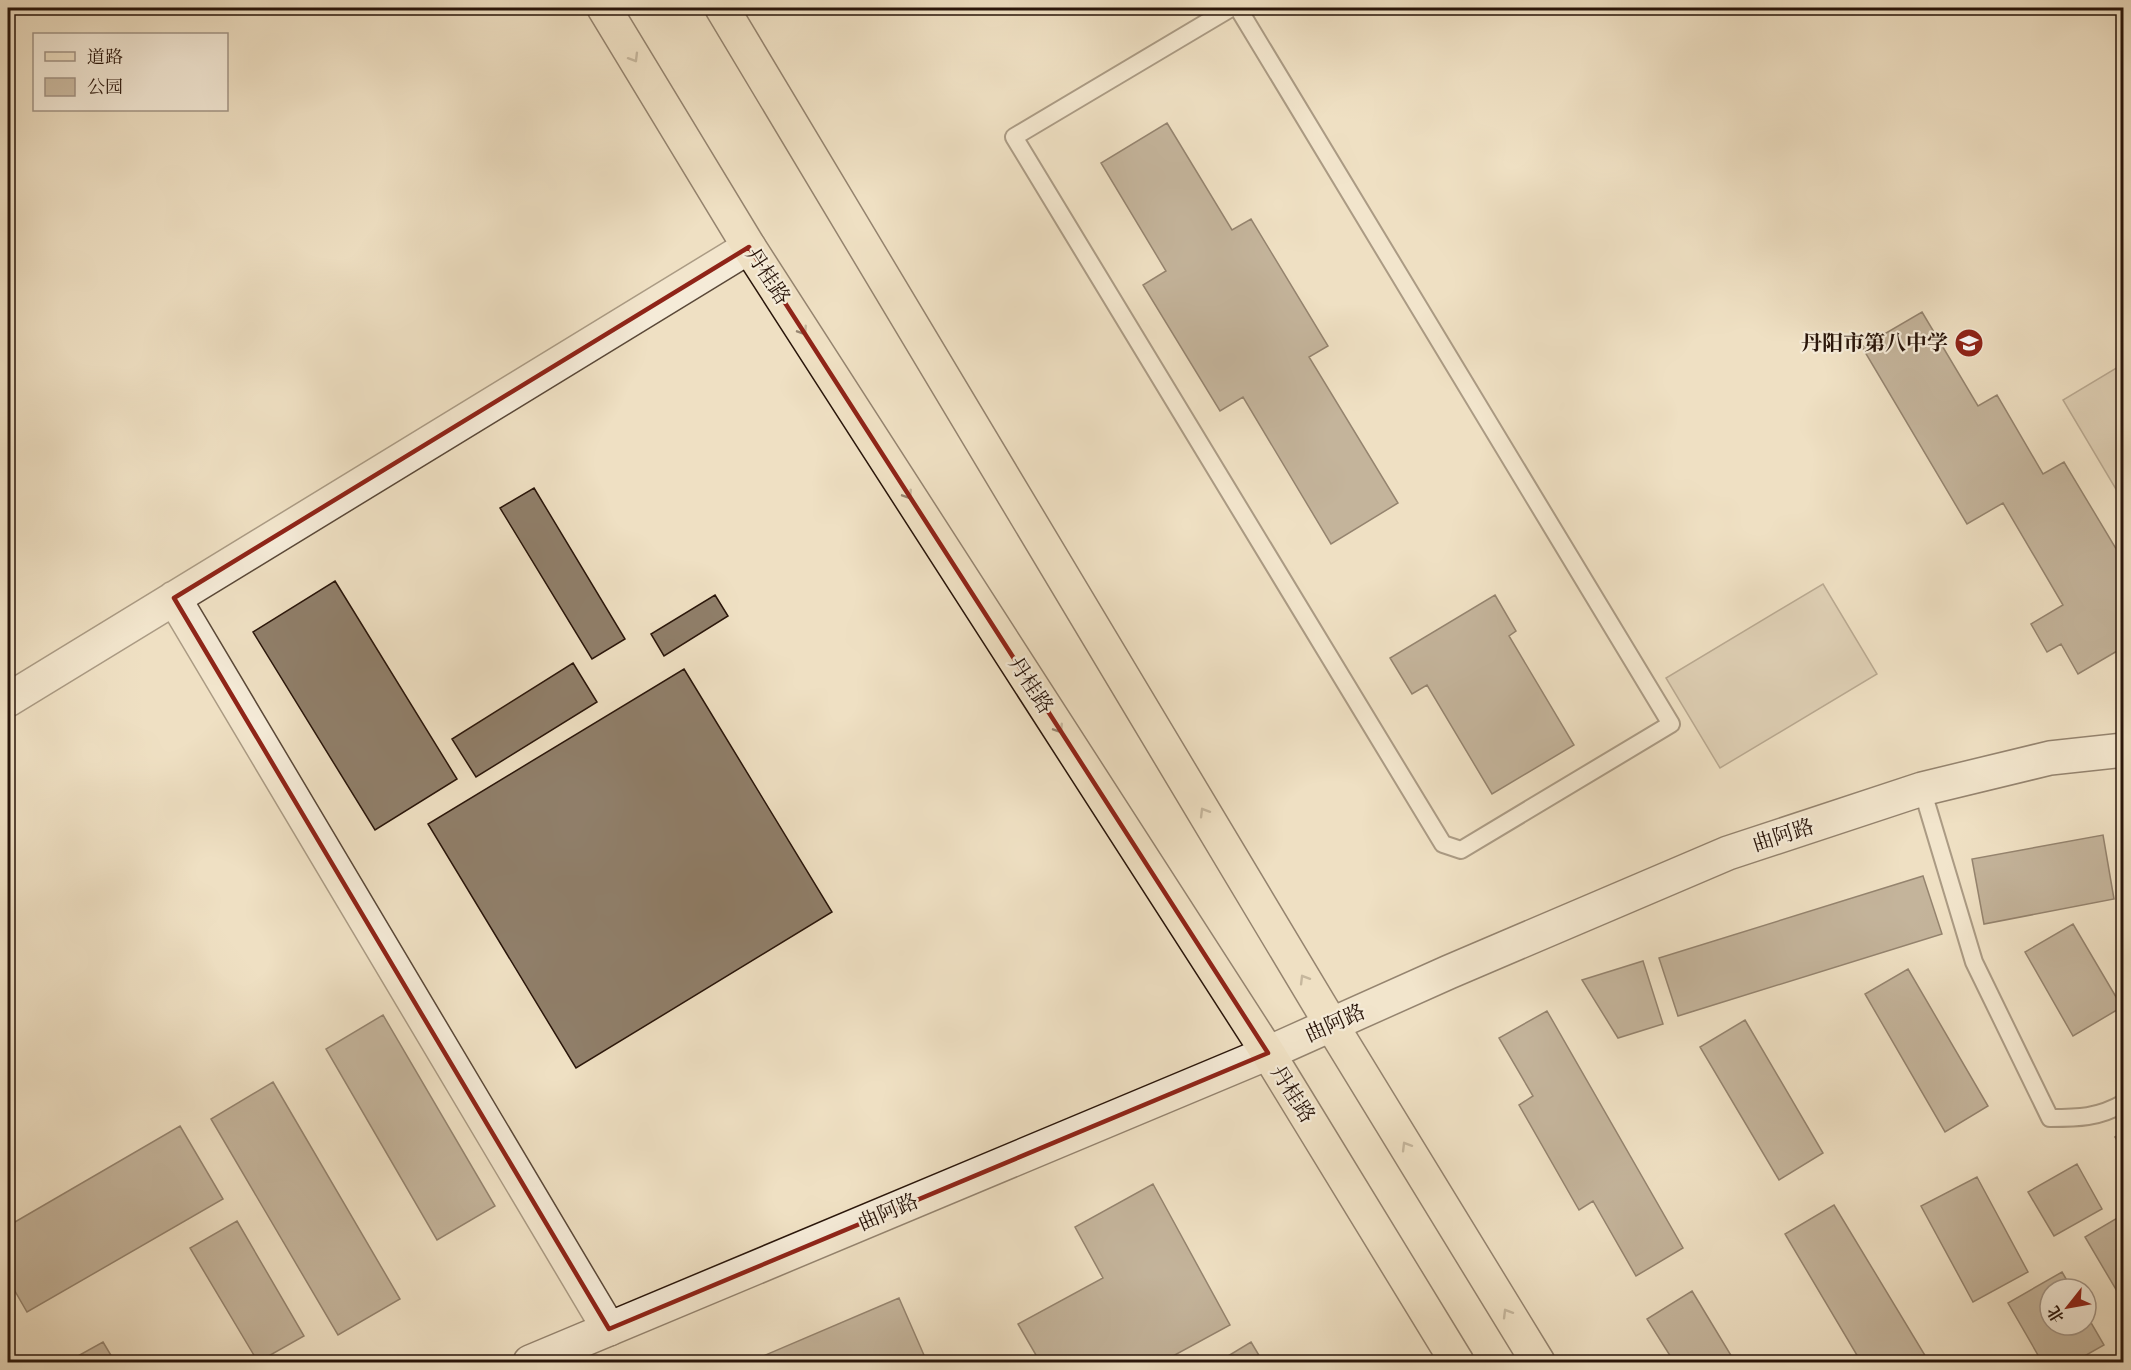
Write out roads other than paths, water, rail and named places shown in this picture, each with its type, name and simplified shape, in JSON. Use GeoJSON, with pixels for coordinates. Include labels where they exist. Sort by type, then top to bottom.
{"type":"FeatureCollection","features":[{"type":"Feature","properties":{"kind":"main road","name":"丹桂路"},"geometry":{"type":"LineString","coordinates":[[604,8],[749,247],[1268,1053],[1457,1362]]}},
{"type":"Feature","properties":{"kind":"main road"},"geometry":{"type":"LineString","coordinates":[[722,8],[1331,1024],[1538,1362]]}},
{"type":"Feature","properties":{"kind":"street"},"geometry":{"type":"LineString","coordinates":[[8,700],[749,247]]}},
{"type":"Feature","properties":{"kind":"street"},"geometry":{"type":"LineString","coordinates":[[174,598],[609,1329]]}},
{"type":"Feature","properties":{"kind":"street","name":"曲阿路"},"geometry":{"type":"LineString","coordinates":[[531,1362],[1268,1053],[1728,853],[1922,789],[2050,758],[2124,750]]}},
{"type":"Feature","properties":{"kind":"lane"},"geometry":{"type":"LineString","coordinates":[[1230,8],[1014,137],[1443,844],[1461,850],[1671,724],[1238,8]]}},
{"type":"Feature","properties":{"kind":"lane"},"geometry":{"type":"LineString","coordinates":[[1922,789],[1974,962],[2050,1118],[2084,1118],[2112,1110],[2124,1103]]}},
{"type":"Feature","properties":{"kind":"place","name":"丹阳市第八中学"},"geometry":{"type":"Point","coordinates":[1969,343]}}]}
